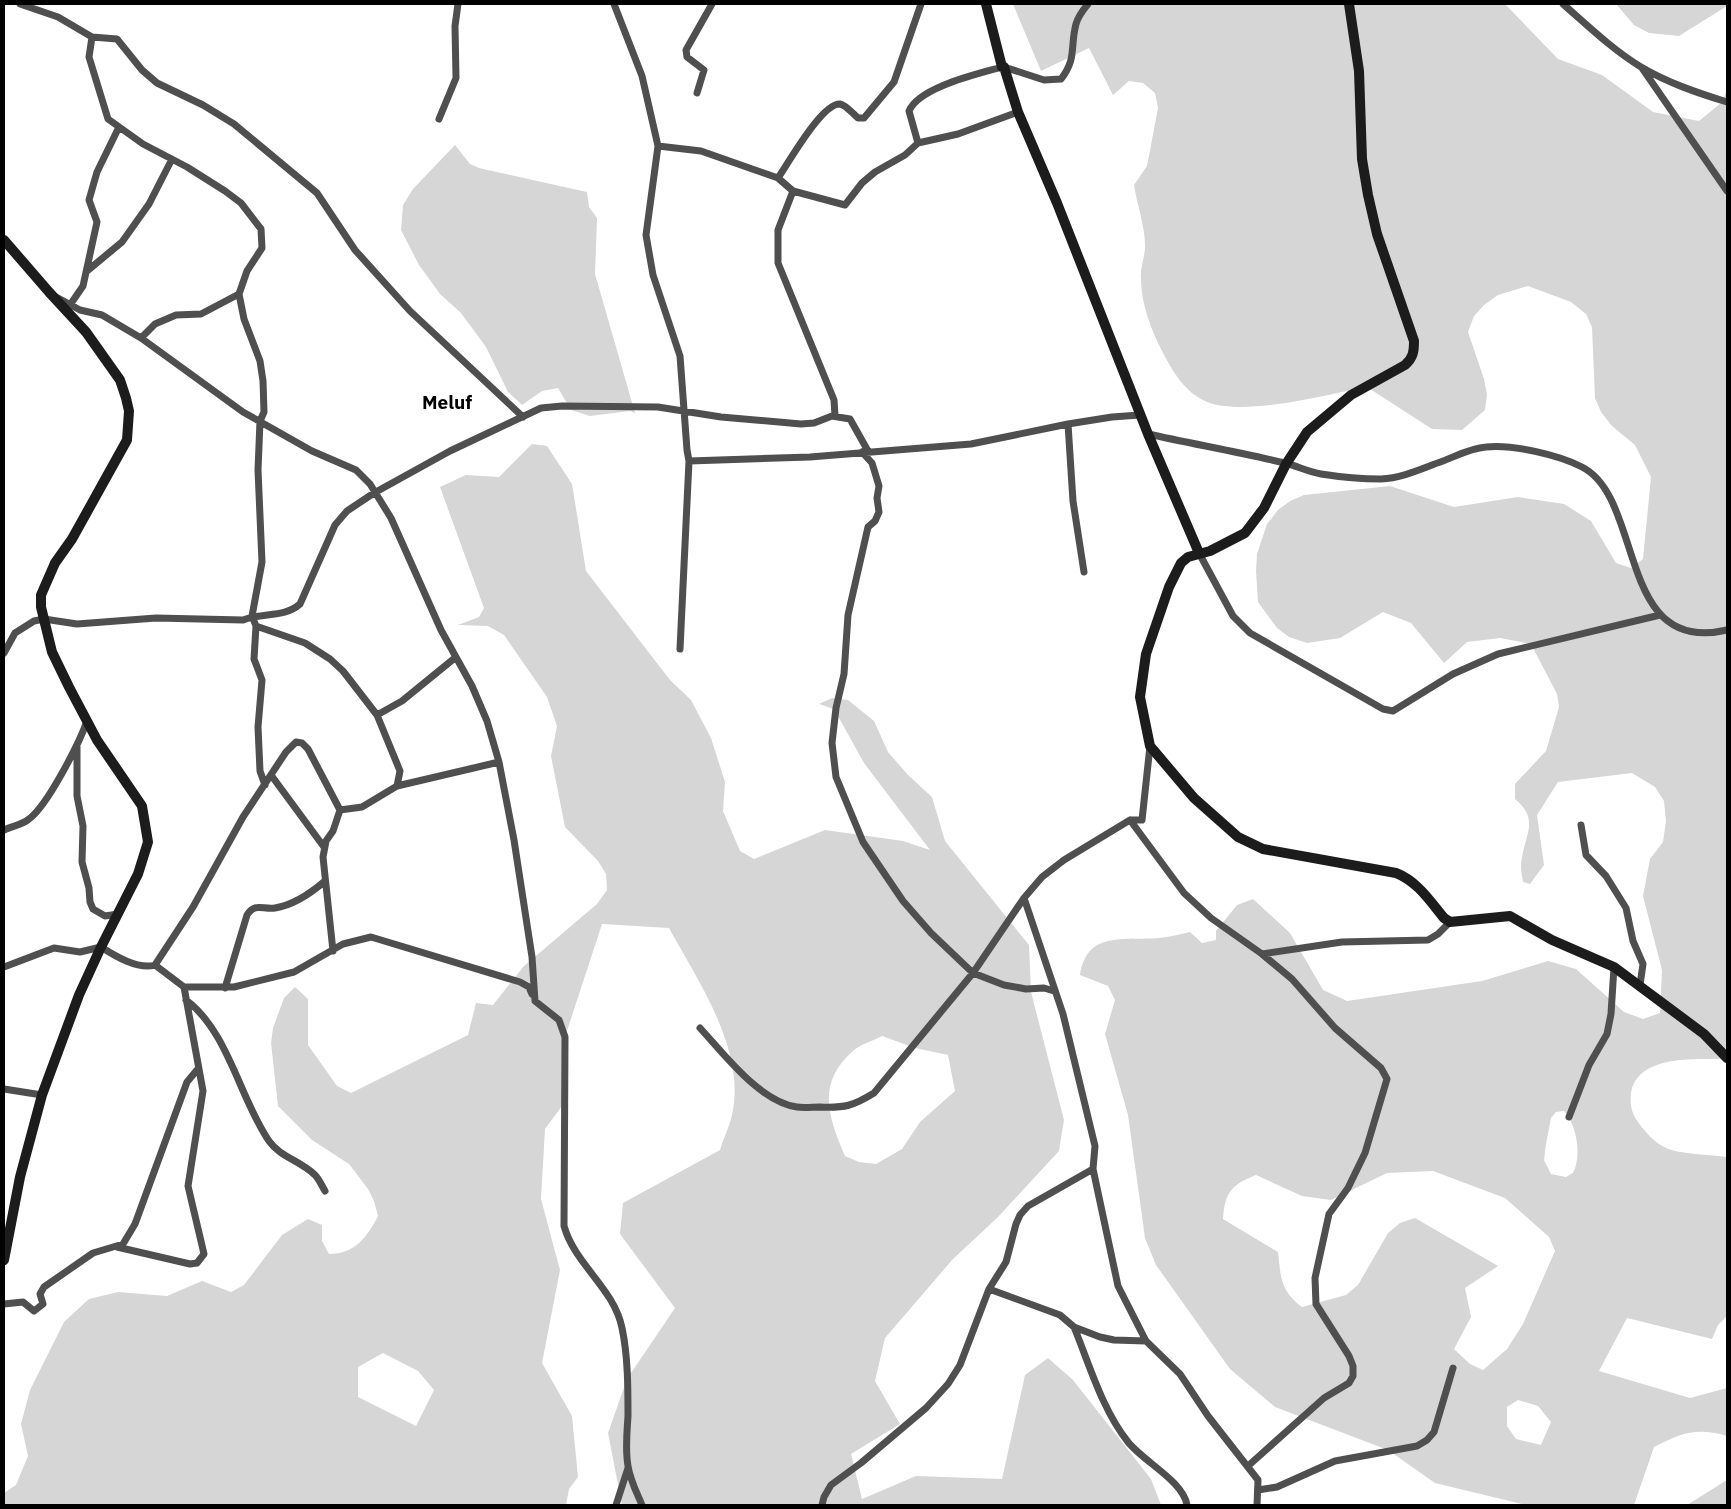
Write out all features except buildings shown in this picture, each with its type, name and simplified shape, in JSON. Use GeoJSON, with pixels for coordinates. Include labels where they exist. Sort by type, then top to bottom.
{"type":"FeatureCollection","features":[{"type":"Feature","properties":{"kind":"street"},"geometry":{"type":"LineString","coordinates":[[20,4],[58,17],[92,37],[117,39],[142,70],[157,83],[234,124],[307,184],[325,204],[355,250],[410,311],[523,417]]}},
{"type":"Feature","properties":{"kind":"street"},"geometry":{"type":"LineString","coordinates":[[439,119],[456,78],[455,26],[458,4]]}},
{"type":"Feature","properties":{"kind":"street"},"geometry":{"type":"LineString","coordinates":[[614,4],[642,76],[658,146],[646,235],[653,275],[680,356],[685,410],[686,450],[689,461],[680,649]]}},
{"type":"Feature","properties":{"kind":"street"},"geometry":{"type":"LineString","coordinates":[[697,93],[704,70],[687,56],[686,50],[712,4]]}},
{"type":"Feature","properties":{"kind":"street"},"geometry":{"type":"LineString","coordinates":[[778,178],[824,111],[837,104],[843,105],[858,118],[864,118],[887,93],[894,82],[920,4]]}},
{"type":"Feature","properties":{"kind":"street"},"geometry":{"type":"LineString","coordinates":[[986,4],[1003,67],[1018,112],[1057,203],[1140,415],[1199,553],[1233,616],[1250,632],[1383,710],[1393,711],[1452,674],[1498,654],[1660,616]]}},
{"type":"Feature","properties":{"kind":"street"},"geometry":{"type":"LineString","coordinates":[[918,143],[909,111],[914,101],[954,82],[1003,67],[1044,80],[1061,79],[1072,62],[1075,26],[1078,17],[1088,4]]}},
{"type":"Feature","properties":{"kind":"street"},"geometry":{"type":"LineString","coordinates":[[700,1028],[739,1071],[779,1102],[796,1107],[837,1108],[855,1105],[874,1094],[885,1083],[973,973],[1024,898],[1042,877],[1057,864],[1130,820],[1142,820],[1150,746],[1140,696],[1146,654],[1170,587],[1181,563],[1199,553],[1210,551],[1237,538],[1254,524],[1286,464],[1307,432],[1328,412],[1351,395],[1405,365],[1411,359],[1414,352],[1414,341],[1377,234],[1368,195],[1362,159],[1359,71],[1349,4]]}},
{"type":"Feature","properties":{"kind":"street"},"geometry":{"type":"LineString","coordinates":[[1563,4],[1617,50],[1642,68],[1690,90],[1727,102]]}},
{"type":"Feature","properties":{"kind":"street"},"geometry":{"type":"LineString","coordinates":[[92,37],[89,57],[97,89],[108,119],[144,144],[172,159],[241,203],[252,214],[260,229],[262,248],[247,270],[239,294],[244,319],[262,366],[264,412],[260,421],[258,470],[262,562],[252,616],[256,626],[254,659],[262,680],[258,727],[260,771],[265,785]]}},
{"type":"Feature","properties":{"kind":"street"},"geometry":{"type":"LineString","coordinates":[[1642,68],[1727,191]]}},
{"type":"Feature","properties":{"kind":"street"},"geometry":{"type":"LineString","coordinates":[[658,146],[702,151],[778,178],[793,191],[844,205],[862,183],[875,172],[905,154],[918,143],[958,134],[1018,112]]}},
{"type":"Feature","properties":{"kind":"street"},"geometry":{"type":"LineString","coordinates":[[70,305],[83,286],[97,222],[89,200],[97,172],[119,126]]}},
{"type":"Feature","properties":{"kind":"street"},"geometry":{"type":"LineString","coordinates":[[87,272],[122,242],[149,204],[172,159]]}},
{"type":"Feature","properties":{"kind":"street"},"geometry":{"type":"LineString","coordinates":[[793,191],[778,230],[778,263],[834,400],[835,416]]}},
{"type":"Feature","properties":{"kind":"street"},"geometry":{"type":"LineString","coordinates":[[4,240],[48,292],[91,338],[120,380],[129,411],[127,440],[72,539],[55,563],[41,595],[44,619],[52,652],[87,721],[125,783],[142,806],[147,826],[147,850],[138,874],[79,995],[42,1095],[16,1194],[4,1260]]}},
{"type":"Feature","properties":{"kind":"street"},"geometry":{"type":"LineString","coordinates":[[48,292],[80,310],[102,315],[141,338],[243,412],[312,451],[356,470],[370,484],[391,518],[440,630],[472,686],[483,712],[499,762],[532,957],[535,1001]]}},
{"type":"Feature","properties":{"kind":"street"},"geometry":{"type":"LineString","coordinates":[[141,338],[155,324],[176,315],[200,314],[239,294]]}},
{"type":"Feature","properties":{"kind":"street"},"geometry":{"type":"LineString","coordinates":[[4,653],[16,633],[34,622],[44,619],[77,624],[156,618],[243,620],[252,616],[291,612],[300,604],[335,525],[347,511],[374,493],[450,452],[549,406],[658,407],[722,417],[791,424],[814,423],[835,416],[850,419],[877,476],[879,512],[875,521],[868,527],[848,615],[844,674],[836,708],[832,743],[836,778],[863,842],[878,866],[930,933],[973,973],[1004,985],[1026,989],[1044,988],[1054,991]]}},
{"type":"Feature","properties":{"kind":"street"},"geometry":{"type":"LineString","coordinates":[[689,461],[810,457],[971,444],[1068,424],[1140,415]]}},
{"type":"Feature","properties":{"kind":"street"},"geometry":{"type":"LineString","coordinates":[[1068,424],[1073,501],[1084,572]]}},
{"type":"Feature","properties":{"kind":"street"},"geometry":{"type":"LineString","coordinates":[[1148,434],[1286,464],[1320,474],[1382,479],[1404,476],[1486,446],[1524,450],[1562,459],[1581,467],[1594,477],[1614,506],[1635,570],[1660,616],[1686,630],[1703,633],[1727,630]]}},
{"type":"Feature","properties":{"kind":"street"},"geometry":{"type":"LineString","coordinates":[[256,626],[305,643],[330,658],[361,693],[377,715],[400,771],[397,786]]}},
{"type":"Feature","properties":{"kind":"street"},"geometry":{"type":"LineString","coordinates":[[377,715],[402,701],[456,657]]}},
{"type":"Feature","properties":{"kind":"street"},"geometry":{"type":"LineString","coordinates":[[4,830],[31,818],[77,746],[87,721]]}},
{"type":"Feature","properties":{"kind":"street"},"geometry":{"type":"LineString","coordinates":[[155,965],[193,908],[230,838],[290,746],[296,742],[302,743],[308,748],[340,810],[333,831],[324,847],[325,881],[332,951]]}},
{"type":"Feature","properties":{"kind":"street"},"geometry":{"type":"LineString","coordinates":[[77,746],[77,796],[84,826],[82,862],[89,888],[90,902],[93,909],[105,916],[118,914]]}},
{"type":"Feature","properties":{"kind":"street"},"geometry":{"type":"LineString","coordinates":[[1150,746],[1194,798],[1238,837],[1263,849],[1401,875],[1416,884],[1444,918],[1450,922]]}},
{"type":"Feature","properties":{"kind":"street"},"geometry":{"type":"LineString","coordinates":[[340,810],[362,807],[397,786],[499,762]]}},
{"type":"Feature","properties":{"kind":"street"},"geometry":{"type":"LineString","coordinates":[[271,775],[324,847]]}},
{"type":"Feature","properties":{"kind":"street"},"geometry":{"type":"LineString","coordinates":[[1130,820],[1184,893],[1211,918],[1262,954],[1292,979],[1335,1028],[1381,1068],[1387,1079],[1365,1153],[1348,1188],[1329,1214],[1315,1278],[1316,1304],[1349,1356],[1353,1366],[1353,1376],[1349,1383],[1324,1398],[1248,1466]]}},
{"type":"Feature","properties":{"kind":"street"},"geometry":{"type":"LineString","coordinates":[[1581,825],[1586,855],[1606,876],[1626,908],[1633,941],[1643,964],[1640,985]]}},
{"type":"Feature","properties":{"kind":"street"},"geometry":{"type":"LineString","coordinates":[[225,988],[247,915],[251,909],[257,906],[272,908],[284,905],[303,897],[325,881]]}},
{"type":"Feature","properties":{"kind":"street"},"geometry":{"type":"LineString","coordinates":[[1024,898],[1063,1014],[1095,1146],[1093,1169],[1118,1286],[1146,1341],[1180,1374],[1208,1416],[1258,1480],[1257,1505]]}},
{"type":"Feature","properties":{"kind":"street"},"geometry":{"type":"LineString","coordinates":[[1262,954],[1342,942],[1428,940],[1438,934],[1450,922],[1510,916],[1552,940],[1614,967],[1704,1034],[1727,1058]]}},
{"type":"Feature","properties":{"kind":"street"},"geometry":{"type":"LineString","coordinates":[[4,967],[54,948],[80,952],[101,947],[121,959],[146,966],[155,965],[184,986],[225,988],[294,972],[332,951],[362,938],[371,937],[520,982],[530,987],[535,1001],[559,1020],[565,1037],[564,1226],[568,1242],[605,1292],[616,1310],[622,1328],[627,1379],[628,1467],[616,1505]]}},
{"type":"Feature","properties":{"kind":"street"},"geometry":{"type":"LineString","coordinates":[[1569,1117],[1589,1065],[1607,1034],[1611,1014],[1614,967]]}},
{"type":"Feature","properties":{"kind":"street"},"geometry":{"type":"LineString","coordinates":[[4,1304],[23,1302],[34,1311],[43,1304],[40,1294],[44,1287],[93,1253],[118,1247],[184,1263],[198,1263],[201,1260],[204,1254],[188,1186],[203,1091],[197,1070],[184,986]]}},
{"type":"Feature","properties":{"kind":"street"},"geometry":{"type":"LineString","coordinates":[[186,1000],[196,1007],[231,1063],[270,1143],[282,1154],[315,1175],[325,1191]]}},
{"type":"Feature","properties":{"kind":"street"},"geometry":{"type":"LineString","coordinates":[[118,1247],[126,1240],[135,1224],[187,1082],[197,1070]]}},
{"type":"Feature","properties":{"kind":"street"},"geometry":{"type":"LineString","coordinates":[[4,1089],[42,1095]]}},
{"type":"Feature","properties":{"kind":"street"},"geometry":{"type":"LineString","coordinates":[[822,1505],[831,1485],[861,1463],[926,1408],[948,1384],[960,1365],[989,1289],[1006,1262],[1020,1215],[1028,1206],[1093,1169]]}},
{"type":"Feature","properties":{"kind":"street"},"geometry":{"type":"LineString","coordinates":[[989,1289],[1060,1315],[1074,1327],[1114,1340],[1146,1341]]}},
{"type":"Feature","properties":{"kind":"street"},"geometry":{"type":"LineString","coordinates":[[1074,1327],[1114,1423],[1140,1456],[1181,1489],[1187,1505]]}},
{"type":"Feature","properties":{"kind":"street"},"geometry":{"type":"LineString","coordinates":[[1258,1490],[1277,1487],[1335,1461],[1417,1446],[1427,1440],[1434,1432],[1453,1368]]}},
{"type":"Feature","properties":{"kind":"street"},"geometry":{"type":"LineString","coordinates":[[628,1467],[642,1505]]}},
{"type":"Feature","properties":{"kind":"shaded area"},"geometry":{"type":"Polygon","coordinates":[[[1013,4],[1505,4],[1558,59],[1602,75],[1653,112],[1699,121],[1721,103],[1727,91],[1727,1060],[1671,1061],[1649,1068],[1635,1082],[1631,1093],[1631,1101],[1632,1112],[1636,1119],[1647,1133],[1662,1146],[1679,1152],[1727,1157],[1727,1316],[1718,1325],[1712,1339],[1627,1318],[1599,1371],[1690,1398],[1727,1388],[1727,1436],[1707,1432],[1689,1433],[1654,1447],[1634,1505],[1526,1505],[1435,1483],[1388,1450],[1275,1407],[1230,1369],[1156,1265],[1145,1238],[1128,1115],[1105,1034],[1115,1000],[1108,986],[1080,975],[1084,961],[1090,951],[1099,944],[1109,941],[1159,938],[1190,932],[1202,943],[1216,940],[1216,931],[1237,905],[1253,899],[1290,933],[1323,990],[1347,1001],[1482,981],[1548,961],[1576,969],[1624,1012],[1643,1019],[1660,1013],[1662,970],[1643,896],[1650,859],[1663,842],[1666,821],[1664,801],[1655,787],[1632,773],[1558,782],[1537,815],[1544,865],[1530,884],[1523,882],[1522,856],[1529,822],[1523,807],[1515,799],[1515,784],[1546,751],[1559,707],[1557,694],[1531,644],[1500,638],[1467,642],[1444,663],[1411,623],[1383,612],[1340,638],[1307,643],[1289,637],[1277,628],[1258,602],[1257,554],[1267,524],[1278,510],[1290,501],[1304,495],[1390,486],[1454,507],[1518,497],[1564,504],[1591,521],[1616,563],[1631,568],[1643,559],[1651,477],[1635,445],[1612,426],[1601,412],[1595,398],[1592,327],[1586,314],[1571,302],[1528,286],[1498,295],[1484,305],[1474,316],[1468,332],[1484,379],[1487,394],[1485,410],[1462,430],[1432,429],[1367,387],[1260,406],[1238,407],[1218,405],[1203,400],[1184,385],[1162,351],[1147,316],[1141,288],[1145,241],[1134,185],[1147,166],[1158,108],[1155,93],[1143,83],[1129,81],[1113,95],[1089,48],[1041,71],[1013,4]],[[1564,1111],[1556,1112],[1551,1118],[1544,1160],[1551,1174],[1566,1177],[1573,1173],[1578,1150],[1575,1132],[1564,1111]],[[1433,1171],[1387,1173],[1331,1200],[1302,1196],[1256,1175],[1241,1182],[1231,1191],[1225,1202],[1223,1219],[1278,1252],[1283,1283],[1289,1295],[1302,1307],[1346,1295],[1358,1285],[1388,1233],[1400,1223],[1415,1218],[1498,1266],[1465,1288],[1471,1317],[1454,1349],[1470,1364],[1483,1370],[1507,1349],[1523,1324],[1555,1251],[1549,1237],[1505,1198],[1433,1171]],[[1518,1400],[1507,1407],[1507,1426],[1516,1439],[1541,1445],[1551,1422],[1538,1406],[1518,1400]]]}},
{"type":"Feature","properties":{"kind":"shaded area"},"geometry":{"type":"Polygon","coordinates":[[[1616,4],[1727,4],[1727,6],[1679,36],[1649,33],[1634,25],[1616,4]]]}},
{"type":"Feature","properties":{"kind":"shaded area"},"geometry":{"type":"Polygon","coordinates":[[[455,145],[470,164],[479,168],[587,192],[589,207],[597,218],[595,274],[635,413],[630,411],[590,416],[571,410],[558,388],[542,391],[522,405],[508,392],[486,347],[461,313],[440,294],[419,265],[401,230],[403,205],[413,189],[455,145]]]}},
{"type":"Feature","properties":{"kind":"shaded area"},"geometry":{"type":"Polygon","coordinates":[[[532,444],[547,446],[572,484],[586,571],[670,680],[691,700],[711,738],[725,782],[723,811],[740,851],[754,859],[825,830],[903,841],[930,850],[864,763],[834,709],[819,704],[832,698],[848,700],[874,721],[888,752],[908,775],[932,797],[945,841],[1029,945],[1031,992],[1064,1120],[1059,1151],[998,1217],[953,1259],[885,1338],[875,1381],[900,1424],[851,1454],[862,1499],[916,1476],[1002,1479],[1025,1375],[1048,1358],[1073,1380],[1151,1479],[1161,1505],[622,1505],[608,1433],[627,1379],[675,1308],[620,1234],[623,1203],[720,1150],[732,1115],[735,1086],[732,1062],[716,1015],[669,928],[602,924],[565,1037],[562,1106],[545,1129],[541,1199],[560,1270],[542,1363],[572,1416],[578,1477],[569,1489],[566,1505],[4,1505],[4,1493],[16,1485],[28,1456],[21,1424],[30,1390],[64,1322],[89,1299],[118,1292],[167,1296],[202,1281],[231,1292],[244,1285],[282,1235],[308,1219],[322,1225],[322,1241],[329,1254],[353,1248],[365,1237],[374,1224],[378,1216],[374,1201],[368,1189],[349,1164],[312,1140],[278,1106],[271,1043],[273,1028],[284,998],[295,987],[308,999],[308,1045],[337,1086],[351,1093],[468,1035],[476,1003],[493,1005],[524,966],[597,904],[607,890],[606,874],[598,861],[565,827],[551,756],[557,726],[547,697],[504,635],[488,626],[458,625],[479,617],[484,608],[440,487],[466,475],[499,477],[532,444]],[[882,1036],[857,1048],[842,1062],[834,1075],[830,1087],[829,1100],[830,1114],[845,1156],[859,1162],[876,1164],[902,1149],[920,1122],[955,1091],[948,1055],[915,1048],[882,1036]],[[383,1353],[358,1367],[358,1397],[416,1426],[434,1390],[418,1371],[383,1353]]]}},
{"type":"Feature","properties":{"kind":"shaded area"},"geometry":{"type":"Polygon","coordinates":[[[1727,1480],[1727,1505],[1687,1505],[1727,1480]]]}},
{"type":"Feature","properties":{"kind":"district","name":"Meluf"},"geometry":{"type":"Point","coordinates":[447,402]}}]}
